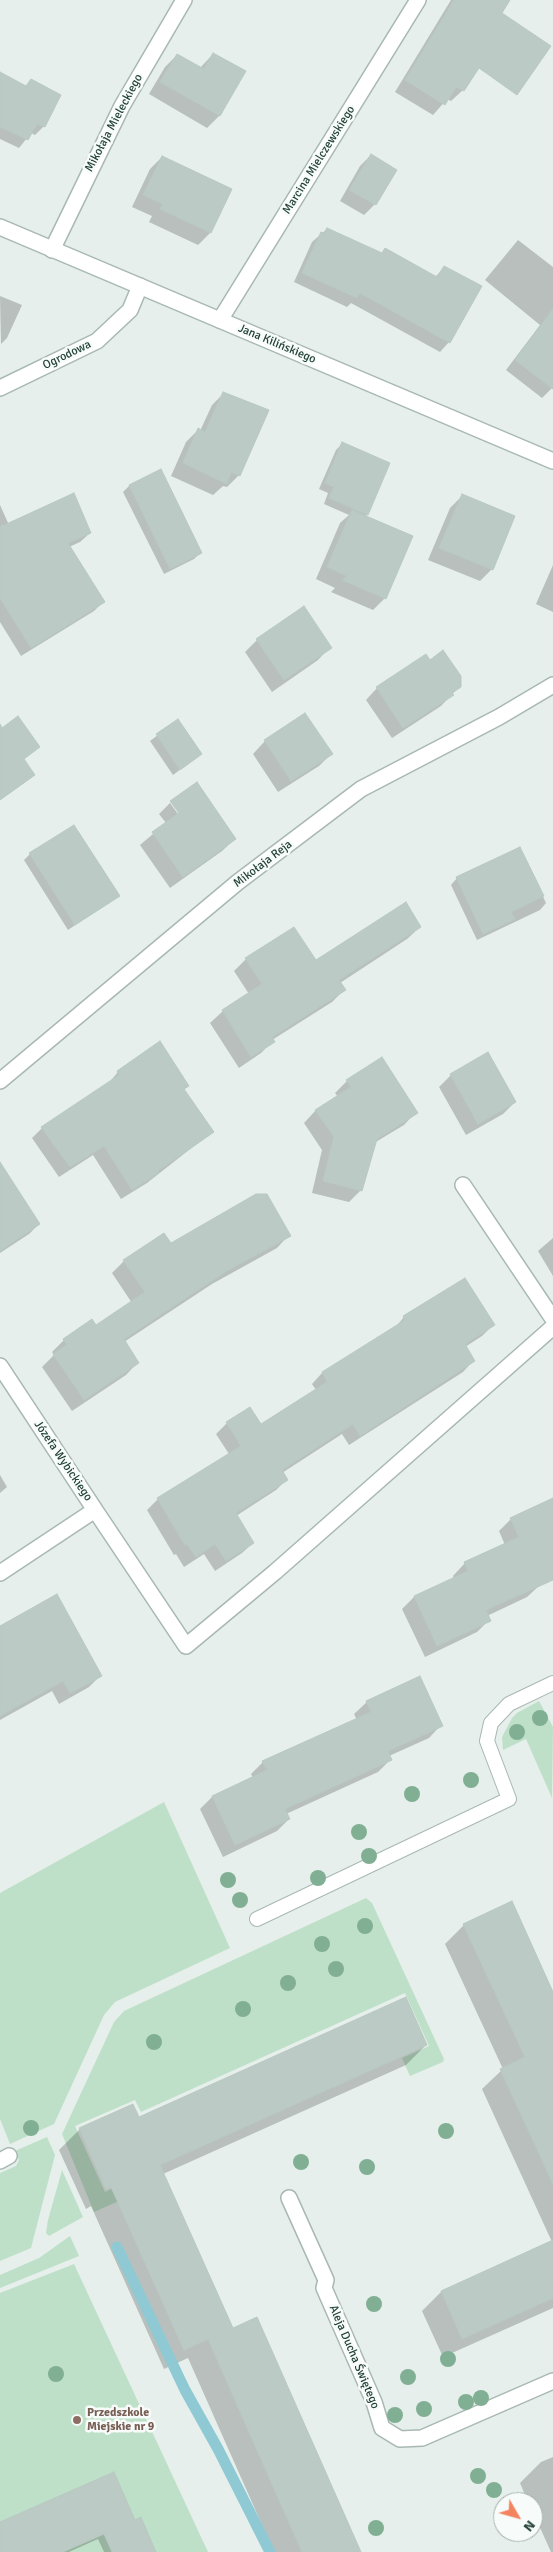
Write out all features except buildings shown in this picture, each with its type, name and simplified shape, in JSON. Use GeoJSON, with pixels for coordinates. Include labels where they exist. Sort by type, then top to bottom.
{"type":"FeatureCollection","features":[{"type":"Feature","properties":{"kind":"street","name":"Mikołaja Mieleckiego"},"geometry":{"type":"LineString","coordinates":[[52,250],[122,106],[184,0]]}},
{"type":"Feature","properties":{"kind":"street","name":"Marcina Mielczewskiego"},"geometry":{"type":"LineString","coordinates":[[220,320],[418,0]]}},
{"type":"Feature","properties":{"kind":"street","name":"Jana Kilińskiego"},"geometry":{"type":"LineString","coordinates":[[0,227],[553,461]]}},
{"type":"Feature","properties":{"kind":"street","name":"Ogrodowa"},"geometry":{"type":"LineString","coordinates":[[0,388],[96,341],[130,310],[140,286]]}},
{"type":"Feature","properties":{"kind":"street","name":"Mikołaja Reja"},"geometry":{"type":"LineString","coordinates":[[0,1082],[238,882],[361,790],[499,717],[553,685]]}},
{"type":"Feature","properties":{"kind":"street"},"geometry":{"type":"LineString","coordinates":[[463,1185],[553,1319]]}},
{"type":"Feature","properties":{"kind":"street"},"geometry":{"type":"LineString","coordinates":[[96,1510],[186,1646],[276,1572],[553,1327]]}},
{"type":"Feature","properties":{"kind":"street","name":"Józefa Wybickiego"},"geometry":{"type":"LineString","coordinates":[[0,1366],[96,1510],[0,1573]]}},
{"type":"Feature","properties":{"kind":"street","name":"Aleja Ducha Świętego"},"geometry":{"type":"LineString","coordinates":[[289,2198],[326,2280],[324,2288],[374,2402],[382,2428],[400,2439],[422,2438],[553,2381]]}},
{"type":"Feature","properties":{"kind":"lane"},"geometry":{"type":"LineString","coordinates":[[257,1919],[509,1799],[487,1741],[491,1723],[509,1704],[553,1683]]}},
{"type":"Feature","properties":{"kind":"green space"},"geometry":{"type":"Polygon","coordinates":[[[539,1701],[553,1727],[552,1798],[526,1739],[503,1750],[502,1737],[512,1718],[517,1713],[539,1701]]]}},
{"type":"Feature","properties":{"kind":"green space"},"geometry":{"type":"Polygon","coordinates":[[[164,1802],[230,1948],[115,2002],[104,2015],[54,2124],[10,2144],[0,2119],[0,1893],[164,1802]]]}},
{"type":"Feature","properties":{"kind":"green space"},"geometry":{"type":"Polygon","coordinates":[[[366,1898],[372,1903],[444,2059],[443,2062],[410,2076],[402,2058],[429,2046],[405,1993],[141,2112],[135,2100],[75,2126],[105,2192],[159,2168],[164,2181],[94,2212],[62,2134],[114,2022],[124,2011],[366,1898]]]}},
{"type":"Feature","properties":{"kind":"green space"},"geometry":{"type":"Polygon","coordinates":[[[47,2137],[55,2155],[31,2248],[0,2261],[0,2173],[16,2166],[19,2160],[15,2151],[47,2137]]]}},
{"type":"Feature","properties":{"kind":"green space"},"geometry":{"type":"Polygon","coordinates":[[[62,2170],[83,2217],[49,2236],[46,2233],[48,2220],[62,2170]]]}},
{"type":"Feature","properties":{"kind":"green space"},"geometry":{"type":"Polygon","coordinates":[[[70,2236],[79,2256],[0,2288],[0,2275],[39,2258],[70,2236]]]}},
{"type":"Feature","properties":{"kind":"green space","name":"Przedszkole Miejskie nr 9"},"geometry":{"type":"Polygon","coordinates":[[[74,2264],[208,2552],[0,2552],[0,2293],[74,2264]]]}},
{"type":"Feature","properties":{"kind":"waterway"},"geometry":{"type":"LineString","coordinates":[[117,2247],[185,2390],[218,2449],[270,2552]]}},
{"type":"Feature","properties":{"kind":"place","name":"Przedszkole Miejskie nr 9"},"geometry":{"type":"Point","coordinates":[77,2420]}}]}
